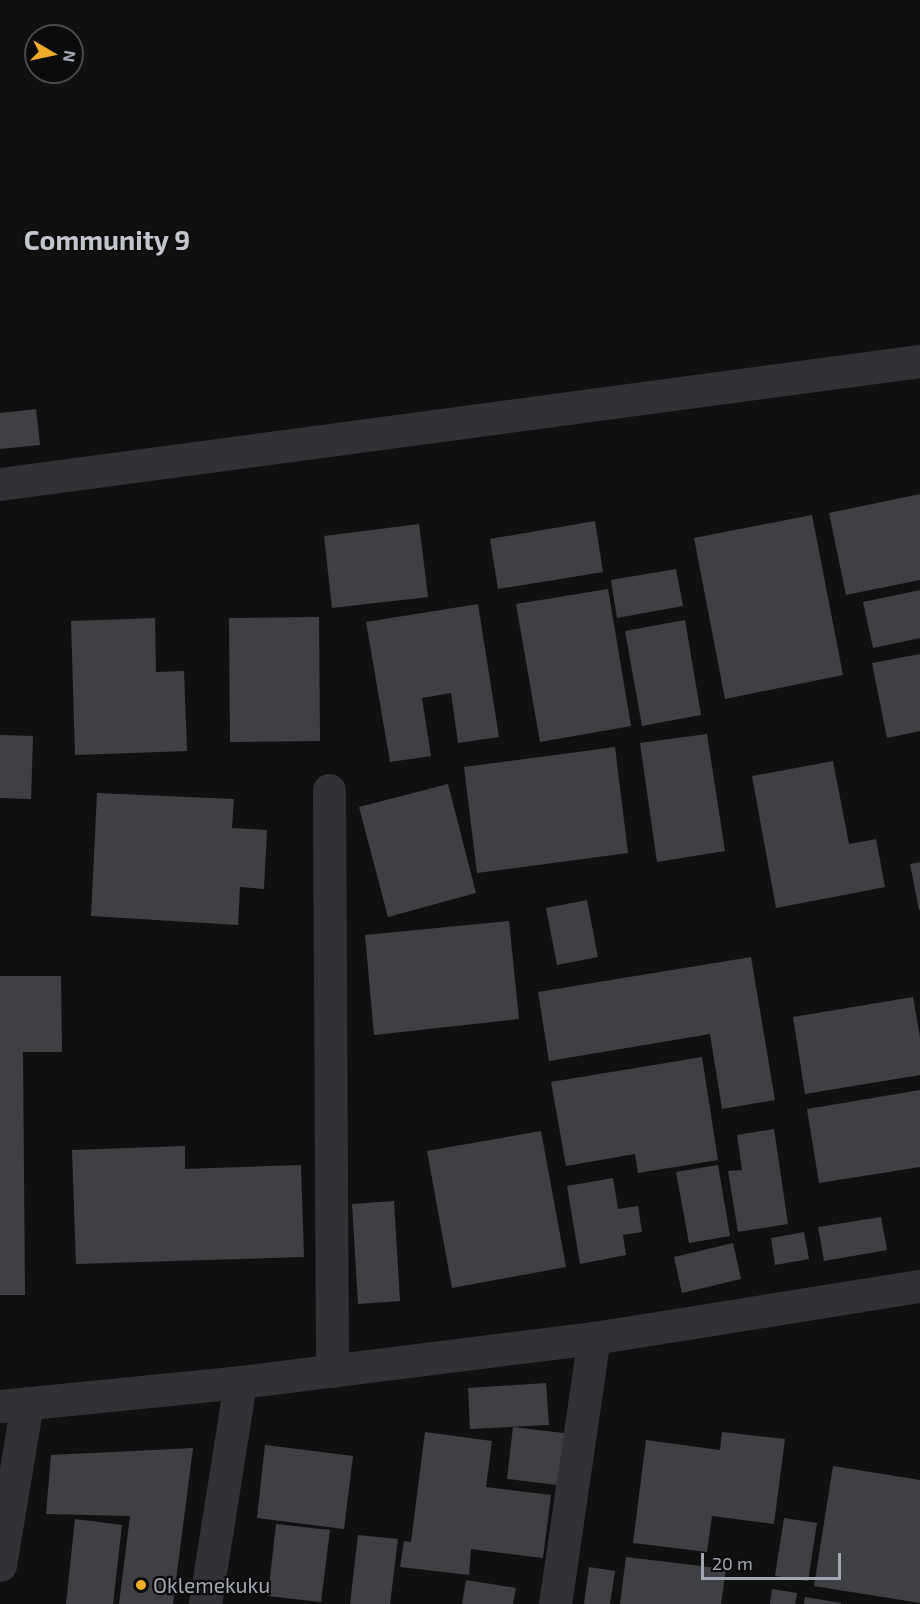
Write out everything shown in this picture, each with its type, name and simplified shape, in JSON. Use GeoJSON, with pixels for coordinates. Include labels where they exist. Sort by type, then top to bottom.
{"type":"FeatureCollection","features":[{"type":"Feature","properties":{"kind":"street"},"geometry":{"type":"LineString","coordinates":[[0,484],[920,361]]}},
{"type":"Feature","properties":{"kind":"street"},"geometry":{"type":"LineString","coordinates":[[329,790],[332,1371]]}},
{"type":"Feature","properties":{"kind":"street"},"geometry":{"type":"LineString","coordinates":[[0,1565],[14,1404],[240,1382],[594,1338],[920,1286]]}},
{"type":"Feature","properties":{"kind":"street"},"geometry":{"type":"LineString","coordinates":[[555,1604],[594,1338]]}},
{"type":"Feature","properties":{"kind":"street"},"geometry":{"type":"LineString","coordinates":[[205,1604],[240,1382]]}},
{"type":"Feature","properties":{"kind":"building"},"geometry":{"type":"Polygon","coordinates":[[[36,409],[40,445],[0,449],[0,413],[36,409]]]}},
{"type":"Feature","properties":{"kind":"building"},"geometry":{"type":"Polygon","coordinates":[[[920,494],[920,580],[846,595],[829,513],[920,494]]]}},
{"type":"Feature","properties":{"kind":"building"},"geometry":{"type":"Polygon","coordinates":[[[812,515],[843,675],[725,699],[694,538],[812,515]]]}},
{"type":"Feature","properties":{"kind":"building"},"geometry":{"type":"Polygon","coordinates":[[[595,521],[603,572],[498,589],[490,539],[595,521]]]}},
{"type":"Feature","properties":{"kind":"building"},"geometry":{"type":"Polygon","coordinates":[[[419,524],[428,597],[332,608],[324,536],[419,524]]]}},
{"type":"Feature","properties":{"kind":"building"},"geometry":{"type":"Polygon","coordinates":[[[676,569],[683,606],[617,618],[611,580],[676,569]]]}},
{"type":"Feature","properties":{"kind":"building"},"geometry":{"type":"Polygon","coordinates":[[[608,589],[631,726],[540,742],[516,604],[608,589]]]}},
{"type":"Feature","properties":{"kind":"building"},"geometry":{"type":"Polygon","coordinates":[[[920,590],[920,638],[873,648],[863,602],[920,590]]]}},
{"type":"Feature","properties":{"kind":"building"},"geometry":{"type":"Polygon","coordinates":[[[478,604],[499,737],[458,743],[451,693],[422,698],[431,756],[390,762],[366,622],[478,604]]]}},
{"type":"Feature","properties":{"kind":"building"},"geometry":{"type":"Polygon","coordinates":[[[319,617],[320,741],[230,742],[229,618],[319,617]]]}},
{"type":"Feature","properties":{"kind":"building"},"geometry":{"type":"Polygon","coordinates":[[[155,618],[156,672],[184,671],[187,751],[75,755],[71,621],[155,618]]]}},
{"type":"Feature","properties":{"kind":"building"},"geometry":{"type":"Polygon","coordinates":[[[685,620],[701,715],[642,726],[625,631],[685,620]]]}},
{"type":"Feature","properties":{"kind":"building"},"geometry":{"type":"Polygon","coordinates":[[[920,654],[920,731],[887,738],[872,663],[920,654]]]}},
{"type":"Feature","properties":{"kind":"building"},"geometry":{"type":"Polygon","coordinates":[[[707,734],[725,851],[657,862],[640,743],[707,734]]]}},
{"type":"Feature","properties":{"kind":"building"},"geometry":{"type":"Polygon","coordinates":[[[0,735],[33,736],[31,799],[0,798],[0,735]]]}},
{"type":"Feature","properties":{"kind":"building"},"geometry":{"type":"Polygon","coordinates":[[[615,747],[628,853],[477,873],[464,767],[615,747]]]}},
{"type":"Feature","properties":{"kind":"building"},"geometry":{"type":"Polygon","coordinates":[[[833,761],[849,844],[876,839],[885,887],[776,908],[752,776],[833,761]]]}},
{"type":"Feature","properties":{"kind":"building"},"geometry":{"type":"Polygon","coordinates":[[[448,784],[476,893],[388,917],[359,807],[448,784]]]}},
{"type":"Feature","properties":{"kind":"building"},"geometry":{"type":"Polygon","coordinates":[[[97,793],[234,799],[232,828],[267,830],[264,889],[240,887],[238,925],[91,916],[97,793]]]}},
{"type":"Feature","properties":{"kind":"building"},"geometry":{"type":"Polygon","coordinates":[[[920,862],[920,910],[919,910],[910,864],[920,862]]]}},
{"type":"Feature","properties":{"kind":"building"},"geometry":{"type":"Polygon","coordinates":[[[587,900],[598,957],[557,965],[546,908],[587,900]]]}},
{"type":"Feature","properties":{"kind":"building"},"geometry":{"type":"Polygon","coordinates":[[[509,921],[519,1019],[374,1035],[365,935],[509,921]]]}},
{"type":"Feature","properties":{"kind":"building"},"geometry":{"type":"Polygon","coordinates":[[[751,957],[775,1100],[722,1109],[710,1034],[549,1061],[538,992],[751,957]]]}},
{"type":"Feature","properties":{"kind":"building"},"geometry":{"type":"Polygon","coordinates":[[[0,976],[61,976],[62,1052],[23,1052],[25,1295],[0,1295],[0,976]]]}},
{"type":"Feature","properties":{"kind":"building"},"geometry":{"type":"Polygon","coordinates":[[[913,997],[920,1037],[920,1075],[805,1094],[793,1017],[913,997]]]}},
{"type":"Feature","properties":{"kind":"building"},"geometry":{"type":"Polygon","coordinates":[[[702,1057],[718,1160],[638,1173],[635,1154],[566,1166],[551,1082],[702,1057]]]}},
{"type":"Feature","properties":{"kind":"building"},"geometry":{"type":"Polygon","coordinates":[[[920,1090],[920,1167],[819,1183],[807,1109],[920,1090]]]}},
{"type":"Feature","properties":{"kind":"building"},"geometry":{"type":"Polygon","coordinates":[[[774,1129],[788,1224],[738,1232],[728,1171],[742,1170],[737,1135],[774,1129]]]}},
{"type":"Feature","properties":{"kind":"building"},"geometry":{"type":"Polygon","coordinates":[[[541,1131],[566,1267],[452,1288],[427,1151],[541,1131]]]}},
{"type":"Feature","properties":{"kind":"building"},"geometry":{"type":"Polygon","coordinates":[[[185,1146],[185,1169],[301,1165],[304,1257],[76,1264],[72,1150],[185,1146]]]}},
{"type":"Feature","properties":{"kind":"building"},"geometry":{"type":"Polygon","coordinates":[[[718,1165],[730,1236],[689,1243],[676,1172],[718,1165]]]}},
{"type":"Feature","properties":{"kind":"building"},"geometry":{"type":"Polygon","coordinates":[[[613,1178],[618,1209],[638,1206],[642,1232],[623,1235],[626,1255],[580,1264],[567,1186],[613,1178]]]}},
{"type":"Feature","properties":{"kind":"building"},"geometry":{"type":"Polygon","coordinates":[[[394,1201],[400,1301],[358,1304],[352,1204],[394,1201]]]}},
{"type":"Feature","properties":{"kind":"building"},"geometry":{"type":"Polygon","coordinates":[[[881,1217],[887,1250],[824,1261],[818,1227],[881,1217]]]}},
{"type":"Feature","properties":{"kind":"building"},"geometry":{"type":"Polygon","coordinates":[[[804,1232],[809,1259],[775,1265],[771,1238],[804,1232]]]}},
{"type":"Feature","properties":{"kind":"building"},"geometry":{"type":"Polygon","coordinates":[[[733,1243],[741,1279],[682,1293],[674,1257],[733,1243]]]}},
{"type":"Feature","properties":{"kind":"building"},"geometry":{"type":"Polygon","coordinates":[[[546,1383],[549,1425],[470,1429],[468,1388],[546,1383]]]}},
{"type":"Feature","properties":{"kind":"building"},"geometry":{"type":"Polygon","coordinates":[[[513,1427],[572,1434],[566,1486],[507,1479],[513,1427]]]}},
{"type":"Feature","properties":{"kind":"building"},"geometry":{"type":"Polygon","coordinates":[[[425,1432],[492,1441],[486,1487],[551,1495],[543,1558],[471,1549],[469,1575],[400,1567],[404,1541],[411,1542],[425,1432]]]}},
{"type":"Feature","properties":{"kind":"building"},"geometry":{"type":"Polygon","coordinates":[[[722,1432],[785,1439],[774,1524],[712,1516],[707,1552],[633,1543],[646,1440],[720,1450],[722,1432]]]}},
{"type":"Feature","properties":{"kind":"building"},"geometry":{"type":"Polygon","coordinates":[[[265,1445],[353,1456],[344,1529],[257,1518],[265,1445]]]}},
{"type":"Feature","properties":{"kind":"building"},"geometry":{"type":"Polygon","coordinates":[[[193,1448],[173,1604],[119,1604],[130,1516],[46,1514],[51,1455],[193,1448]]]}},
{"type":"Feature","properties":{"kind":"building"},"geometry":{"type":"Polygon","coordinates":[[[833,1466],[920,1480],[920,1603],[814,1586],[833,1466]]]}},
{"type":"Feature","properties":{"kind":"building"},"geometry":{"type":"Polygon","coordinates":[[[784,1518],[817,1523],[808,1581],[775,1576],[784,1518]]]}},
{"type":"Feature","properties":{"kind":"building"},"geometry":{"type":"Polygon","coordinates":[[[75,1519],[122,1525],[113,1604],[66,1604],[75,1519]]]}},
{"type":"Feature","properties":{"kind":"building"},"geometry":{"type":"Polygon","coordinates":[[[276,1524],[330,1530],[321,1602],[268,1596],[276,1524]]]}},
{"type":"Feature","properties":{"kind":"building"},"geometry":{"type":"Polygon","coordinates":[[[358,1535],[398,1539],[390,1604],[350,1604],[358,1535]]]}},
{"type":"Feature","properties":{"kind":"building"},"geometry":{"type":"Polygon","coordinates":[[[626,1557],[726,1569],[721,1604],[620,1604],[626,1557]]]}},
{"type":"Feature","properties":{"kind":"building"},"geometry":{"type":"Polygon","coordinates":[[[589,1567],[615,1571],[610,1604],[584,1604],[589,1567]]]}},
{"type":"Feature","properties":{"kind":"building"},"geometry":{"type":"Polygon","coordinates":[[[466,1580],[516,1588],[513,1604],[462,1604],[466,1580]]]}},
{"type":"Feature","properties":{"kind":"building"},"geometry":{"type":"Polygon","coordinates":[[[772,1589],[797,1593],[795,1604],[770,1604],[772,1589]]]}},
{"type":"Feature","properties":{"kind":"building"},"geometry":{"type":"Polygon","coordinates":[[[805,1597],[841,1603],[841,1604],[804,1604],[805,1597]]]}},
{"type":"Feature","properties":{"kind":"place","name":"Oklemekuku"},"geometry":{"type":"Point","coordinates":[141,1585]}},
{"type":"Feature","properties":{"kind":"district","name":"Community 9"},"geometry":{"type":"Point","coordinates":[107,240]}}]}
